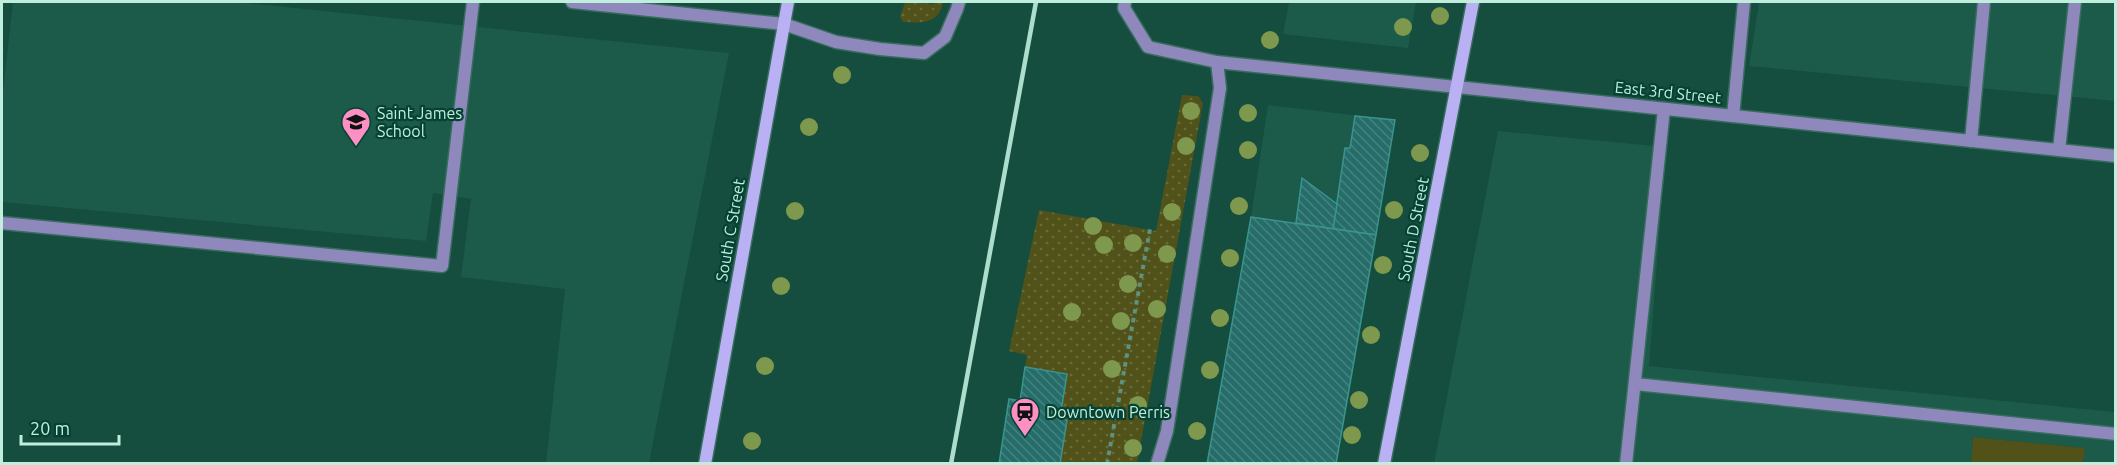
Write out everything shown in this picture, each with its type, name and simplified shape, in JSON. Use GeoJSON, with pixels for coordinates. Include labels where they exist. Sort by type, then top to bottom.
{"type":"FeatureCollection","features":[{"type":"Feature","properties":{"kind":"street"},"geometry":{"type":"LineString","coordinates":[[2,223],[442,266],[473,2]]}},
{"type":"Feature","properties":{"kind":"street"},"geometry":{"type":"LineString","coordinates":[[573,2],[784,24],[836,42],[924,53],[945,37],[959,2]]}},
{"type":"Feature","properties":{"kind":"street","name":"South C Street"},"geometry":{"type":"LineString","coordinates":[[705,464],[788,2]]}},
{"type":"Feature","properties":{"kind":"street","name":"East 3rd Street"},"geometry":{"type":"LineString","coordinates":[[1125,2],[1124,8],[1148,47],[1217,62],[2115,156]]}},
{"type":"Feature","properties":{"kind":"street","name":"South D Street"},"geometry":{"type":"LineString","coordinates":[[1384,464],[1473,2]]}},
{"type":"Feature","properties":{"kind":"street"},"geometry":{"type":"LineString","coordinates":[[1733,116],[1744,2]]}},
{"type":"Feature","properties":{"kind":"street"},"geometry":{"type":"LineString","coordinates":[[1971,141],[1984,2]]}},
{"type":"Feature","properties":{"kind":"street"},"geometry":{"type":"LineString","coordinates":[[2059,150],[2075,2]]}},
{"type":"Feature","properties":{"kind":"street"},"geometry":{"type":"LineString","coordinates":[[1157,464],[1167,431],[1220,88],[1217,62]]}},
{"type":"Feature","properties":{"kind":"street"},"geometry":{"type":"LineString","coordinates":[[1626,464],[1664,109]]}},
{"type":"Feature","properties":{"kind":"street"},"geometry":{"type":"LineString","coordinates":[[1635,384],[2115,434]]}},
{"type":"Feature","properties":{"kind":"path"},"geometry":{"type":"LineString","coordinates":[[1107,464],[1150,230]]}},
{"type":"Feature","properties":{"kind":"shaded area","name":"Saint James School"},"geometry":{"type":"Polygon","coordinates":[[[13,2],[236,2],[729,53],[649,463],[546,463],[565,289],[461,277],[471,199],[433,193],[426,241],[2,202],[2,100],[13,2]]]}},
{"type":"Feature","properties":{"kind":"shaded area"},"geometry":{"type":"Polygon","coordinates":[[[943,2],[938,15],[929,21],[903,22],[900,16],[905,3],[933,4],[943,2]]]}},
{"type":"Feature","properties":{"kind":"shaded area"},"geometry":{"type":"Polygon","coordinates":[[[1289,2],[1416,2],[1408,48],[1283,34],[1289,2]]]}},
{"type":"Feature","properties":{"kind":"shaded area"},"geometry":{"type":"Polygon","coordinates":[[[1759,2],[2115,2],[2115,101],[1749,66],[1759,2]]]}},
{"type":"Feature","properties":{"kind":"shaded area"},"geometry":{"type":"Polygon","coordinates":[[[1182,95],[1198,96],[1203,103],[1137,463],[1060,463],[1067,420],[1060,418],[1067,374],[1025,367],[1027,355],[1009,351],[1039,210],[1156,231],[1182,95]]]}},
{"type":"Feature","properties":{"kind":"shaded area"},"geometry":{"type":"Polygon","coordinates":[[[1268,105],[1395,120],[1336,463],[1207,464],[1251,217],[1268,105]]]}},
{"type":"Feature","properties":{"kind":"shaded area"},"geometry":{"type":"Polygon","coordinates":[[[1498,131],[1666,147],[1649,366],[2115,412],[2115,463],[2083,463],[2085,448],[1973,437],[1971,463],[1434,464],[1498,131]]]}},
{"type":"Feature","properties":{"kind":"shaded area"},"geometry":{"type":"Polygon","coordinates":[[[1973,437],[2085,448],[2083,463],[1971,463],[1973,437]]]}},
{"type":"Feature","properties":{"kind":"building"},"geometry":{"type":"Polygon","coordinates":[[[1355,116],[1395,120],[1376,235],[1333,229],[1345,148],[1350,148],[1355,116]]]}},
{"type":"Feature","properties":{"kind":"building"},"geometry":{"type":"Polygon","coordinates":[[[1302,178],[1337,204],[1333,229],[1296,223],[1302,178]]]}},
{"type":"Feature","properties":{"kind":"building"},"geometry":{"type":"Polygon","coordinates":[[[1251,217],[1376,235],[1336,464],[1207,464],[1251,217]]]}},
{"type":"Feature","properties":{"kind":"building"},"geometry":{"type":"Polygon","coordinates":[[[1025,367],[1067,374],[1060,418],[1067,420],[1060,464],[999,464],[1009,399],[1020,401],[1025,367]]]}},
{"type":"Feature","properties":{"kind":"railway"},"geometry":{"type":"LineString","coordinates":[[951,464],[1036,2]]}},
{"type":"Feature","properties":{"kind":"place","name":"Saint James School"},"geometry":{"type":"Point","coordinates":[356,148]}},
{"type":"Feature","properties":{"kind":"place","name":"Downtown Perris"},"geometry":{"type":"Point","coordinates":[1025,438]}}]}
